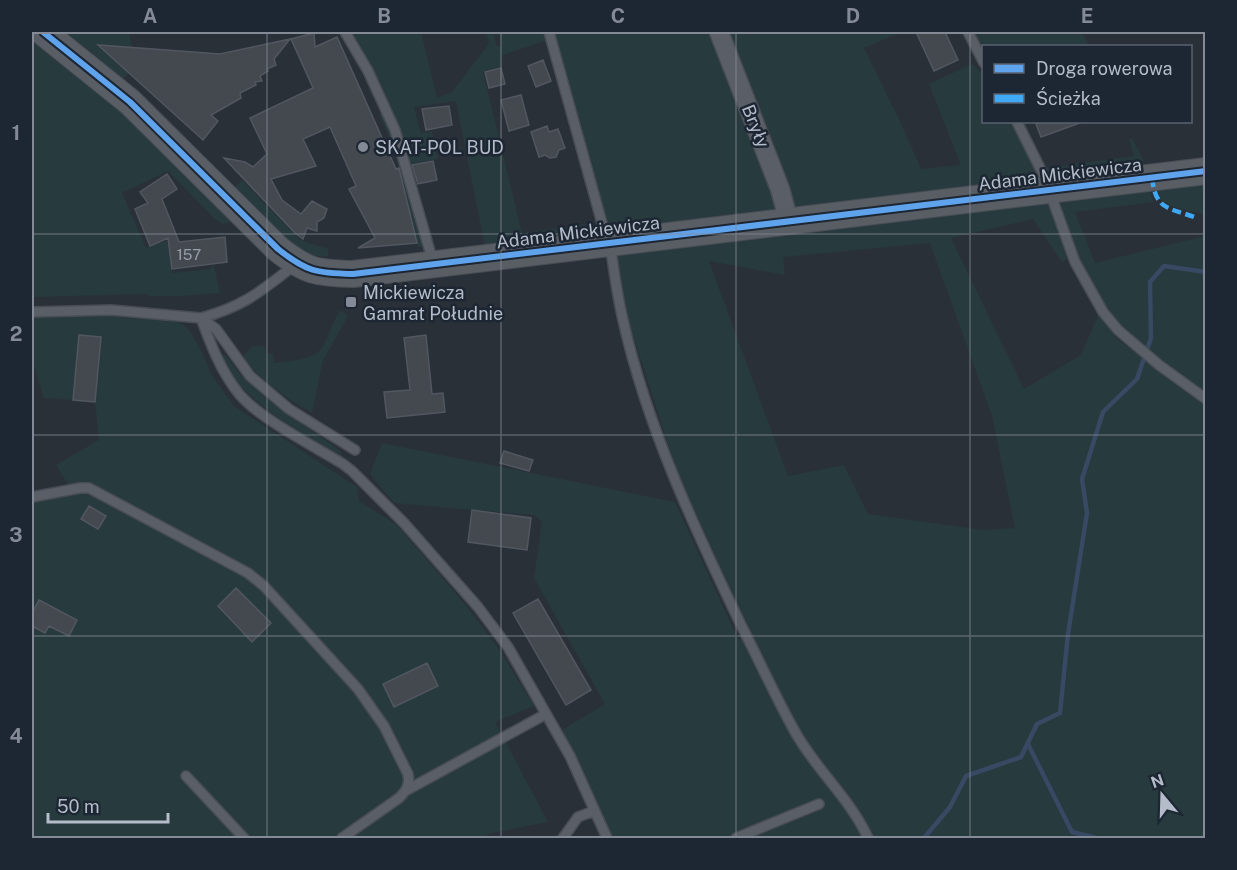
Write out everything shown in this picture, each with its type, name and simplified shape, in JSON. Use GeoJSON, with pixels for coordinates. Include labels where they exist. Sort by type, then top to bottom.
{"type":"FeatureCollection","features":[{"type":"Feature","properties":{"kind":"street","name":"Adama Mickiewicza"},"geometry":{"type":"LineString","coordinates":[[43,32],[130,102],[235,208],[296,264],[320,272],[353,274],[1206,171]]}},
{"type":"Feature","properties":{"kind":"street","name":"Bryły"},"geometry":{"type":"LineString","coordinates":[[719,32],[780,189],[789,222]]}},
{"type":"Feature","properties":{"kind":"lane"},"geometry":{"type":"LineString","coordinates":[[345,32],[368,71],[395,130],[434,264]]}},
{"type":"Feature","properties":{"kind":"lane"},"geometry":{"type":"LineString","coordinates":[[549,32],[604,224],[621,311],[636,368],[664,452],[710,560],[794,731],[857,814],[868,838]]}},
{"type":"Feature","properties":{"kind":"lane"},"geometry":{"type":"LineString","coordinates":[[968,32],[982,59]]}},
{"type":"Feature","properties":{"kind":"lane"},"geometry":{"type":"LineString","coordinates":[[1018,123],[1042,171],[1075,262],[1103,312],[1118,330],[1154,361],[1206,399]]}},
{"type":"Feature","properties":{"kind":"lane"},"geometry":{"type":"LineString","coordinates":[[32,312],[111,310],[201,318],[230,310],[245,302],[296,264]]}},
{"type":"Feature","properties":{"kind":"lane"},"geometry":{"type":"LineString","coordinates":[[201,318],[216,329],[250,376],[289,409],[355,450]]}},
{"type":"Feature","properties":{"kind":"lane"},"geometry":{"type":"LineString","coordinates":[[201,318],[220,365],[242,397],[259,412],[343,464],[404,523],[490,622],[508,647],[570,756],[607,838]]}},
{"type":"Feature","properties":{"kind":"lane"},"geometry":{"type":"LineString","coordinates":[[32,497],[89,488],[248,573],[281,603],[358,689],[384,726],[400,755],[408,774],[407,790]]}},
{"type":"Feature","properties":{"kind":"lane"},"geometry":{"type":"LineString","coordinates":[[342,838],[407,790],[546,714]]}},
{"type":"Feature","properties":{"kind":"lane"},"geometry":{"type":"LineString","coordinates":[[186,776],[243,838]]}},
{"type":"Feature","properties":{"kind":"lane"},"geometry":{"type":"LineString","coordinates":[[736,838],[819,804]]}},
{"type":"Feature","properties":{"kind":"lane"},"geometry":{"type":"LineString","coordinates":[[563,838],[578,817],[594,811]]}},
{"type":"Feature","properties":{"kind":"green space"},"geometry":{"type":"Polygon","coordinates":[[[59,32],[129,32],[132,48],[99,46],[129,73],[117,84],[59,32]]]}},
{"type":"Feature","properties":{"kind":"green space"},"geometry":{"type":"Polygon","coordinates":[[[348,32],[421,32],[437,98],[452,92],[488,45],[486,32],[493,32],[499,47],[502,45],[499,32],[545,32],[548,40],[500,56],[502,66],[483,72],[522,233],[586,224],[587,234],[485,246],[456,101],[414,107],[421,133],[432,132],[438,159],[412,164],[425,218],[418,221],[423,246],[418,247],[394,149],[379,114],[388,111],[348,32]]]}},
{"type":"Feature","properties":{"kind":"green space"},"geometry":{"type":"Polygon","coordinates":[[[552,32],[716,32],[779,211],[611,231],[552,32]]]}},
{"type":"Feature","properties":{"kind":"green space"},"geometry":{"type":"Polygon","coordinates":[[[722,32],[902,32],[864,48],[921,169],[961,165],[929,84],[972,64],[982,73],[982,123],[1013,123],[1039,175],[1038,181],[794,209],[722,32]]]}},
{"type":"Feature","properties":{"kind":"green space"},"geometry":{"type":"Polygon","coordinates":[[[971,32],[1082,32],[1088,45],[982,45],[982,55],[971,32]]]}},
{"type":"Feature","properties":{"kind":"green space"},"geometry":{"type":"Polygon","coordinates":[[[32,40],[81,74],[175,161],[231,222],[223,224],[215,219],[168,171],[122,193],[146,248],[166,241],[169,243],[172,273],[210,269],[214,266],[220,293],[181,296],[148,296],[147,294],[32,297],[32,40]]]}},
{"type":"Feature","properties":{"kind":"green space"},"geometry":{"type":"Polygon","coordinates":[[[1022,123],[1025,123],[1045,168],[1134,156],[1129,139],[1132,138],[1145,167],[1050,179],[1022,123]]]}},
{"type":"Feature","properties":{"kind":"green space"},"geometry":{"type":"Polygon","coordinates":[[[242,180],[300,240],[328,249],[328,256],[311,257],[295,248],[233,189],[242,180]]]}},
{"type":"Feature","properties":{"kind":"green space"},"geometry":{"type":"Polygon","coordinates":[[[1205,182],[1205,215],[1171,206],[1160,199],[1158,188],[1205,182]]]}},
{"type":"Feature","properties":{"kind":"green space"},"geometry":{"type":"Polygon","coordinates":[[[1149,190],[1153,202],[1075,212],[1095,263],[1205,236],[1205,392],[1139,343],[1108,311],[1089,282],[1082,266],[1069,233],[1060,200],[1149,190]]]}},
{"type":"Feature","properties":{"kind":"green space"},"geometry":{"type":"Polygon","coordinates":[[[1047,201],[1069,258],[1062,262],[1033,219],[951,238],[1024,389],[1081,355],[1099,313],[1115,337],[1205,402],[1205,838],[607,838],[557,733],[605,704],[534,578],[542,522],[534,515],[394,503],[370,474],[382,443],[675,502],[738,639],[748,639],[750,632],[677,472],[630,326],[617,253],[1047,201]],[[930,243],[783,257],[785,275],[709,261],[788,476],[844,465],[868,514],[983,530],[1015,528],[992,416],[930,243]]]}},
{"type":"Feature","properties":{"kind":"green space"},"geometry":{"type":"Polygon","coordinates":[[[341,310],[348,316],[323,360],[312,413],[274,388],[242,357],[253,346],[265,346],[266,354],[273,353],[274,363],[311,356],[323,346],[341,310]]]}},
{"type":"Feature","properties":{"kind":"green space"},"geometry":{"type":"Polygon","coordinates":[[[106,313],[125,318],[168,319],[182,324],[189,330],[211,374],[234,406],[357,487],[359,501],[397,525],[464,603],[499,649],[534,706],[495,722],[548,822],[487,834],[488,838],[32,838],[32,501],[73,492],[56,465],[99,440],[95,402],[101,338],[73,400],[44,398],[32,360],[32,317],[106,313]],[[236,588],[219,607],[252,641],[271,623],[236,588]]]}},
{"type":"Feature","properties":{"kind":"green space"},"geometry":{"type":"Polygon","coordinates":[[[221,353],[254,388],[340,451],[343,456],[291,426],[258,403],[231,374],[220,357],[221,353]]]}},
{"type":"Feature","properties":{"kind":"building"},"geometry":{"type":"Polygon","coordinates":[[[916,32],[945,32],[958,60],[934,71],[916,32]]]}},
{"type":"Feature","properties":{"kind":"building"},"geometry":{"type":"Polygon","coordinates":[[[314,33],[315,47],[337,37],[396,169],[399,168],[417,243],[358,248],[375,238],[349,189],[356,186],[330,127],[303,139],[316,166],[271,179],[282,200],[301,214],[312,201],[327,209],[324,218],[317,222],[317,231],[307,228],[303,239],[224,158],[245,162],[253,167],[267,154],[250,118],[313,88],[291,39],[314,33]]]}},
{"type":"Feature","properties":{"kind":"building"},"geometry":{"type":"Polygon","coordinates":[[[290,39],[274,59],[276,65],[267,69],[268,71],[260,76],[262,81],[255,82],[256,85],[240,93],[241,98],[211,115],[218,121],[203,140],[98,45],[220,54],[290,39]]]}},
{"type":"Feature","properties":{"kind":"building"},"geometry":{"type":"Polygon","coordinates":[[[543,60],[551,81],[536,87],[528,66],[543,60]]]}},
{"type":"Feature","properties":{"kind":"building"},"geometry":{"type":"Polygon","coordinates":[[[501,68],[505,84],[489,88],[485,72],[501,68]]]}},
{"type":"Feature","properties":{"kind":"building"},"geometry":{"type":"Polygon","coordinates":[[[521,95],[529,125],[509,131],[501,100],[521,95]]]}},
{"type":"Feature","properties":{"kind":"building"},"geometry":{"type":"Polygon","coordinates":[[[449,106],[452,125],[426,130],[422,109],[449,106]]]}},
{"type":"Feature","properties":{"kind":"building"},"geometry":{"type":"Polygon","coordinates":[[[1040,123],[1080,123],[1041,137],[1036,124],[1040,123]]]}},
{"type":"Feature","properties":{"kind":"building"},"geometry":{"type":"Polygon","coordinates":[[[547,126],[549,132],[558,129],[565,148],[559,150],[556,157],[550,158],[545,155],[539,157],[531,132],[547,126]]]}},
{"type":"Feature","properties":{"kind":"building"},"geometry":{"type":"Polygon","coordinates":[[[433,161],[437,180],[418,184],[412,165],[433,161]]]}},
{"type":"Feature","properties":{"kind":"building"},"geometry":{"type":"Polygon","coordinates":[[[167,174],[177,189],[162,199],[179,242],[225,237],[227,262],[172,269],[168,238],[150,246],[135,209],[148,203],[140,192],[167,174]]]}},
{"type":"Feature","properties":{"kind":"building"},"geometry":{"type":"Polygon","coordinates":[[[79,335],[101,337],[95,402],[73,400],[79,335]]]}},
{"type":"Feature","properties":{"kind":"building"},"geometry":{"type":"Polygon","coordinates":[[[426,335],[432,394],[443,393],[445,412],[387,418],[384,392],[410,390],[404,338],[426,335]]]}},
{"type":"Feature","properties":{"kind":"building"},"geometry":{"type":"Polygon","coordinates":[[[504,451],[533,460],[529,471],[500,463],[504,451]]]}},
{"type":"Feature","properties":{"kind":"building"},"geometry":{"type":"Polygon","coordinates":[[[89,506],[106,516],[98,529],[81,519],[89,506]]]}},
{"type":"Feature","properties":{"kind":"building"},"geometry":{"type":"Polygon","coordinates":[[[472,510],[531,518],[527,550],[468,542],[472,510]]]}},
{"type":"Feature","properties":{"kind":"building"},"geometry":{"type":"Polygon","coordinates":[[[236,588],[271,623],[252,642],[218,606],[236,588]]]}},
{"type":"Feature","properties":{"kind":"building"},"geometry":{"type":"Polygon","coordinates":[[[538,599],[591,690],[566,705],[513,613],[538,599]]]}},
{"type":"Feature","properties":{"kind":"building"},"geometry":{"type":"Polygon","coordinates":[[[39,600],[77,620],[69,636],[49,626],[45,633],[32,626],[32,613],[39,600]]]}},
{"type":"Feature","properties":{"kind":"building"},"geometry":{"type":"Polygon","coordinates":[[[427,663],[438,686],[394,707],[383,684],[427,663]]]}},
{"type":"Feature","properties":{"kind":"waterway"},"geometry":{"type":"LineString","coordinates":[[924,838],[950,807],[966,776],[1021,757],[1037,724],[1060,713],[1068,634],[1087,513],[1082,479],[1103,412],[1137,379],[1151,338],[1150,282],[1164,266],[1206,272]]}},
{"type":"Feature","properties":{"kind":"waterway"},"geometry":{"type":"LineString","coordinates":[[1028,744],[1072,832],[1096,838]]}},
{"type":"Feature","properties":{"kind":"marked path"},"geometry":{"type":"LineString","coordinates":[[1152,178],[1156,196],[1164,206],[1194,217]]}},
{"type":"Feature","properties":{"kind":"cycle path"},"geometry":{"type":"LineString","coordinates":[[43,32],[130,102],[278,249],[305,267],[321,272],[353,274],[1206,171]]}},
{"type":"Feature","properties":{"kind":"place","name":"SKAT-POL BUD"},"geometry":{"type":"Point","coordinates":[363,147]}},
{"type":"Feature","properties":{"kind":"place","name":"Mickiewicza Gamrat Południe"},"geometry":{"type":"Point","coordinates":[351,302]}}]}
